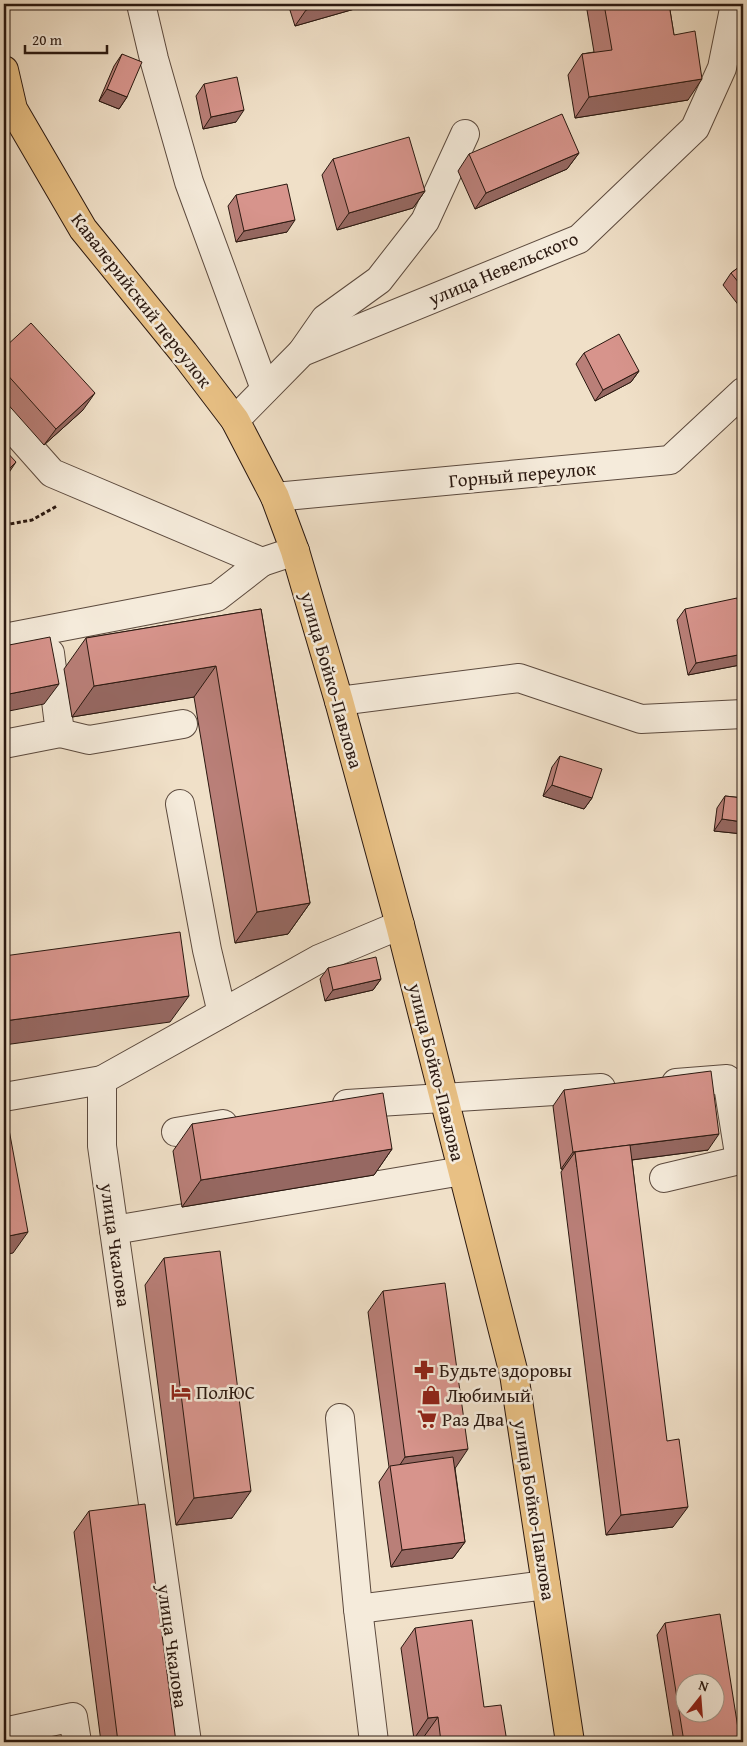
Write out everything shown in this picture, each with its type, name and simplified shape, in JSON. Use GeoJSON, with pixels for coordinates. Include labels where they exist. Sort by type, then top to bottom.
{"type":"FeatureCollection","features":[{"type":"Feature","properties":{"kind":"main road","name":"Кавалерийский переулок"},"geometry":{"type":"LineString","coordinates":[[4,70],[13,109],[82,229],[184,353],[235,420]]}},
{"type":"Feature","properties":{"kind":"main road","name":"улица Бойко-Павлова"},"geometry":{"type":"LineString","coordinates":[[235,420],[275,497],[295,551],[339,701],[400,925],[514,1374],[570,1742]]}},
{"type":"Feature","properties":{"kind":"street"},"geometry":{"type":"LineString","coordinates":[[141,4],[154,59],[189,182],[265,390]]}},
{"type":"Feature","properties":{"kind":"street","name":"улица Невельского"},"geometry":{"type":"LineString","coordinates":[[235,420],[302,352],[580,238],[695,128],[722,68],[735,4]]}},
{"type":"Feature","properties":{"kind":"street"},"geometry":{"type":"LineString","coordinates":[[302,352],[325,319],[379,280],[424,221],[465,134]]}},
{"type":"Feature","properties":{"kind":"street","name":"Горный переулок"},"geometry":{"type":"LineString","coordinates":[[275,497],[670,460],[743,392]]}},
{"type":"Feature","properties":{"kind":"street"},"geometry":{"type":"LineString","coordinates":[[4,420],[52,473],[262,562]]}},
{"type":"Feature","properties":{"kind":"street"},"geometry":{"type":"LineString","coordinates":[[4,638],[217,597],[262,562],[295,551]]}},
{"type":"Feature","properties":{"kind":"street"},"geometry":{"type":"LineString","coordinates":[[47,630],[60,733]]}},
{"type":"Feature","properties":{"kind":"street"},"geometry":{"type":"LineString","coordinates":[[339,701],[519,678],[641,719],[743,714]]}},
{"type":"Feature","properties":{"kind":"street"},"geometry":{"type":"LineString","coordinates":[[4,744],[60,733],[89,740],[183,724]]}},
{"type":"Feature","properties":{"kind":"street"},"geometry":{"type":"LineString","coordinates":[[180,804],[207,950],[222,1014]]}},
{"type":"Feature","properties":{"kind":"street"},"geometry":{"type":"LineString","coordinates":[[4,1097],[102,1080],[319,959],[400,925]]}},
{"type":"Feature","properties":{"kind":"street"},"geometry":{"type":"LineString","coordinates":[[328,1108],[356,1103],[727,1079],[740,1160],[664,1178]]}},
{"type":"Feature","properties":{"kind":"street","name":"улица Чкалова"},"geometry":{"type":"LineString","coordinates":[[102,1080],[102,1146],[187,1742]]}},
{"type":"Feature","properties":{"kind":"street"},"geometry":{"type":"LineString","coordinates":[[176,1132],[242,1121]]}},
{"type":"Feature","properties":{"kind":"street"},"geometry":{"type":"LineString","coordinates":[[114,1230],[462,1171]]}},
{"type":"Feature","properties":{"kind":"street"},"geometry":{"type":"LineString","coordinates":[[340,1418],[358,1609],[374,1742]]}},
{"type":"Feature","properties":{"kind":"street"},"geometry":{"type":"LineString","coordinates":[[358,1609],[546,1585]]}},
{"type":"Feature","properties":{"kind":"street"},"geometry":{"type":"LineString","coordinates":[[4,1732],[73,1717],[77,1742]]}},
{"type":"Feature","properties":{"kind":"path"},"geometry":{"type":"LineString","coordinates":[[4,525],[32,520],[87,487]]}},
{"type":"Feature","properties":{"kind":"building"},"geometry":{"type":"Polygon","coordinates":[[[305,4],[326,4],[306,10],[305,4]]]}},
{"type":"Feature","properties":{"kind":"building"},"geometry":{"type":"Polygon","coordinates":[[[604,4],[669,4],[674,35],[695,31],[702,79],[589,97],[582,54],[612,50],[604,4]]]}},
{"type":"Feature","properties":{"kind":"building"},"geometry":{"type":"Polygon","coordinates":[[[122,54],[142,62],[127,97],[107,89],[122,54]]]}},
{"type":"Feature","properties":{"kind":"building"},"geometry":{"type":"Polygon","coordinates":[[[237,77],[244,110],[211,117],[204,84],[237,77]]]}},
{"type":"Feature","properties":{"kind":"building"},"geometry":{"type":"Polygon","coordinates":[[[562,114],[579,153],[486,193],[469,154],[562,114]]]}},
{"type":"Feature","properties":{"kind":"building"},"geometry":{"type":"Polygon","coordinates":[[[409,137],[425,191],[349,213],[333,159],[409,137]]]}},
{"type":"Feature","properties":{"kind":"building"},"geometry":{"type":"Polygon","coordinates":[[[287,184],[295,220],[244,231],[236,195],[287,184]]]}},
{"type":"Feature","properties":{"kind":"building"},"geometry":{"type":"Polygon","coordinates":[[[743,264],[743,288],[731,273],[743,264]]]}},
{"type":"Feature","properties":{"kind":"building"},"geometry":{"type":"Polygon","coordinates":[[[31,323],[95,393],[56,429],[4,371],[4,348],[31,323]]]}},
{"type":"Feature","properties":{"kind":"building"},"geometry":{"type":"Polygon","coordinates":[[[619,334],[639,371],[603,390],[584,353],[619,334]]]}},
{"type":"Feature","properties":{"kind":"building"},"geometry":{"type":"Polygon","coordinates":[[[4,449],[16,462],[4,474],[4,449]]]}},
{"type":"Feature","properties":{"kind":"building"},"geometry":{"type":"Polygon","coordinates":[[[737,598],[743,628],[743,654],[696,663],[685,609],[737,598]]]}},
{"type":"Feature","properties":{"kind":"building"},"geometry":{"type":"Polygon","coordinates":[[[261,609],[310,903],[257,912],[216,666],[94,686],[86,638],[261,609]]]}},
{"type":"Feature","properties":{"kind":"building"},"geometry":{"type":"Polygon","coordinates":[[[50,637],[59,684],[4,695],[4,646],[50,637]]]}},
{"type":"Feature","properties":{"kind":"building"},"geometry":{"type":"Polygon","coordinates":[[[560,756],[602,769],[592,798],[552,785],[560,756]]]}},
{"type":"Feature","properties":{"kind":"building"},"geometry":{"type":"Polygon","coordinates":[[[725,796],[743,798],[743,822],[722,819],[725,796]]]}},
{"type":"Feature","properties":{"kind":"building"},"geometry":{"type":"Polygon","coordinates":[[[180,932],[189,996],[4,1021],[4,956],[180,932]]]}},
{"type":"Feature","properties":{"kind":"building"},"geometry":{"type":"Polygon","coordinates":[[[376,957],[381,979],[333,990],[328,968],[376,957]]]}},
{"type":"Feature","properties":{"kind":"building"},"geometry":{"type":"Polygon","coordinates":[[[711,1071],[719,1134],[573,1152],[564,1090],[711,1071]]]}},
{"type":"Feature","properties":{"kind":"building"},"geometry":{"type":"Polygon","coordinates":[[[383,1093],[392,1149],[201,1180],[192,1124],[383,1093]]]}},
{"type":"Feature","properties":{"kind":"building"},"geometry":{"type":"Polygon","coordinates":[[[4,1108],[28,1232],[4,1237],[4,1108]]]}},
{"type":"Feature","properties":{"kind":"building"},"geometry":{"type":"Polygon","coordinates":[[[630,1145],[667,1441],[679,1439],[688,1507],[621,1515],[575,1152],[630,1145]]]}},
{"type":"Feature","properties":{"kind":"building"},"geometry":{"type":"Polygon","coordinates":[[[220,1251],[251,1491],[194,1498],[164,1258],[220,1251]]]}},
{"type":"Feature","properties":{"kind":"building"},"geometry":{"type":"Polygon","coordinates":[[[445,1283],[468,1449],[405,1457],[383,1291],[445,1283]]]}},
{"type":"Feature","properties":{"kind":"building"},"geometry":{"type":"Polygon","coordinates":[[[453,1457],[465,1542],[402,1550],[390,1466],[453,1457]]]}},
{"type":"Feature","properties":{"kind":"building"},"geometry":{"type":"Polygon","coordinates":[[[145,1504],[176,1742],[118,1742],[89,1511],[145,1504]]]}},
{"type":"Feature","properties":{"kind":"building"},"geometry":{"type":"Polygon","coordinates":[[[720,1614],[740,1741],[684,1742],[681,1724],[724,1724],[724,1674],[674,1674],[674,1679],[665,1623],[720,1614]]]}},
{"type":"Feature","properties":{"kind":"building"},"geometry":{"type":"Polygon","coordinates":[[[472,1620],[484,1707],[501,1705],[507,1742],[441,1742],[438,1717],[428,1718],[415,1628],[472,1620]]]}},
{"type":"Feature","properties":{"kind":"place","name":"Будьте здоровы"},"geometry":{"type":"Point","coordinates":[424,1370]}},
{"type":"Feature","properties":{"kind":"place","name":"ПолЮС"},"geometry":{"type":"Point","coordinates":[181,1392]}},
{"type":"Feature","properties":{"kind":"place","name":"Любимый"},"geometry":{"type":"Point","coordinates":[431,1395]}},
{"type":"Feature","properties":{"kind":"place","name":"Раз Два"},"geometry":{"type":"Point","coordinates":[427,1419]}}]}
